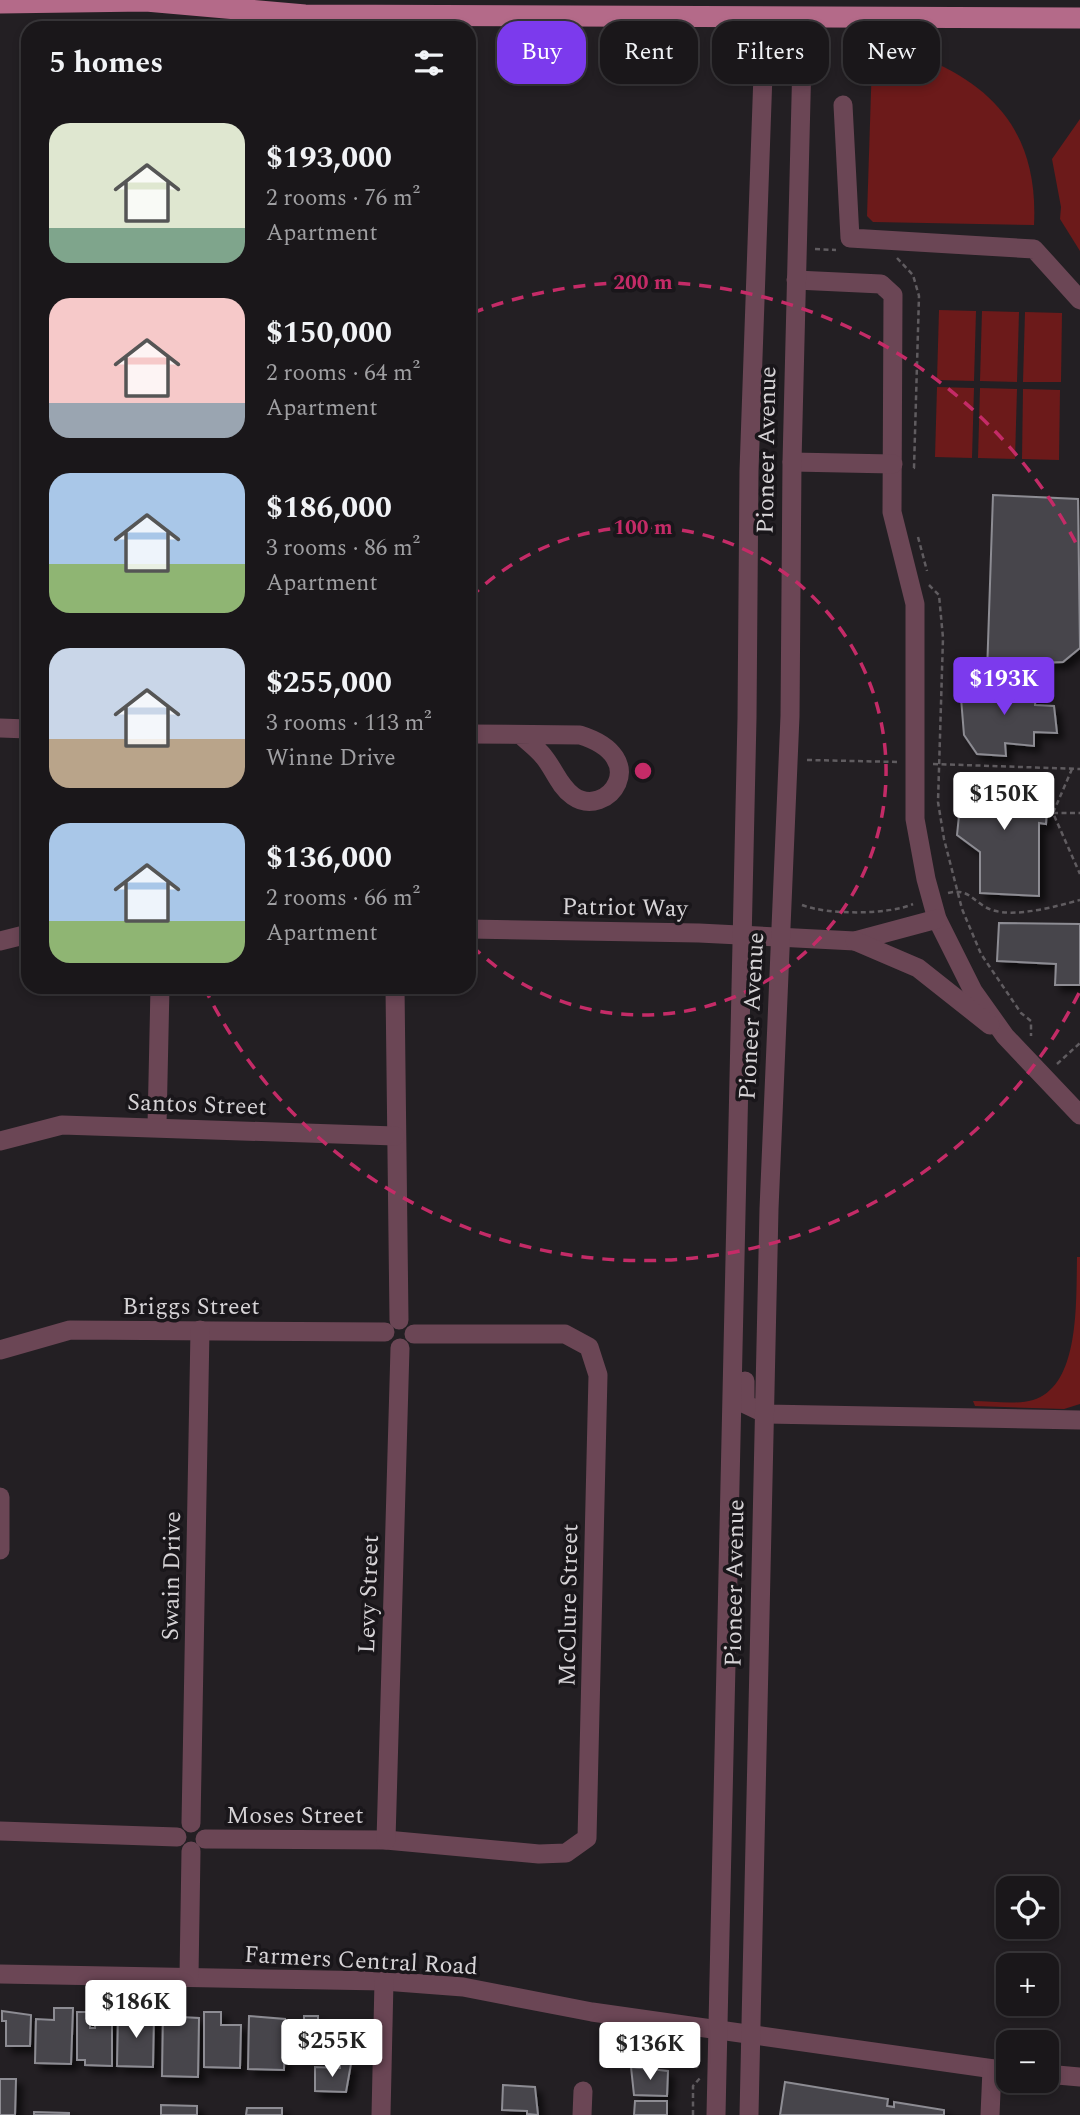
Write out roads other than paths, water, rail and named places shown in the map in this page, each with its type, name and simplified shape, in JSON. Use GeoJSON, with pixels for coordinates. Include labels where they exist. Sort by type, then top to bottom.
{"type":"FeatureCollection","features":[{"type":"Feature","properties":{"kind":"main road"},"geometry":{"type":"LineString","coordinates":[[0,3],[146,1],[305,15],[803,9],[1080,18]]}},
{"type":"Feature","properties":{"kind":"street","name":"Pioneer Avenue"},"geometry":{"type":"LineString","coordinates":[[716,2115],[742,934],[748,471],[765,9]]}},
{"type":"Feature","properties":{"kind":"street","name":"Pioneer Avenue"},"geometry":{"type":"LineString","coordinates":[[749,2115],[770,1195],[790,716],[792,462],[803,9]]}},
{"type":"Feature","properties":{"kind":"street"},"geometry":{"type":"LineString","coordinates":[[843,105],[850,238],[1034,249],[1080,300]]}},
{"type":"Feature","properties":{"kind":"street"},"geometry":{"type":"LineString","coordinates":[[796,280],[881,284],[892,292],[892,512],[915,604],[904,765],[931,897],[937,919],[973,991],[1005,1036],[1080,1115]]}},
{"type":"Feature","properties":{"kind":"street"},"geometry":{"type":"LineString","coordinates":[[792,462],[893,464]]}},
{"type":"Feature","properties":{"kind":"street"},"geometry":{"type":"LineString","coordinates":[[0,728],[21,729]]}},
{"type":"Feature","properties":{"kind":"street"},"geometry":{"type":"LineString","coordinates":[[476,734],[580,735],[610,748],[619,763],[619,778],[613,791],[600,800],[585,802],[572,795],[545,757],[521,735]]}},
{"type":"Feature","properties":{"kind":"street"},"geometry":{"type":"LineString","coordinates":[[855,941],[937,919]]}},
{"type":"Feature","properties":{"kind":"street","name":"Patriot Way"},"geometry":{"type":"LineString","coordinates":[[476,929],[742,934],[855,941]]}},
{"type":"Feature","properties":{"kind":"street"},"geometry":{"type":"LineString","coordinates":[[0,941],[21,936]]}},
{"type":"Feature","properties":{"kind":"street"},"geometry":{"type":"LineString","coordinates":[[855,941],[918,968],[1005,1036]]}},
{"type":"Feature","properties":{"kind":"street"},"geometry":{"type":"LineString","coordinates":[[157,1126],[160,994]]}},
{"type":"Feature","properties":{"kind":"street"},"geometry":{"type":"LineString","coordinates":[[395,994],[392,1326],[411,1325],[407,1341]]}},
{"type":"Feature","properties":{"kind":"street","name":"Santos Street"},"geometry":{"type":"LineString","coordinates":[[0,1141],[62,1125],[157,1126],[395,1136]]}},
{"type":"Feature","properties":{"kind":"street"},"geometry":{"type":"LineString","coordinates":[[734,1296],[746,1312],[744,1404],[766,1414],[1080,1420]]}},
{"type":"Feature","properties":{"kind":"street","name":"Briggs Street"},"geometry":{"type":"LineString","coordinates":[[0,1350],[70,1330],[392,1326]]}},
{"type":"Feature","properties":{"kind":"street","name":"Swain Drive"},"geometry":{"type":"LineString","coordinates":[[191,1843],[203,1830],[191,1823],[200,1330]]}},
{"type":"Feature","properties":{"kind":"street","name":"McClure Street"},"geometry":{"type":"LineString","coordinates":[[386,1840],[539,1854],[566,1853],[587,1838],[597,1375],[589,1347],[565,1334],[407,1341]]}},
{"type":"Feature","properties":{"kind":"street","name":"Levy Street"},"geometry":{"type":"LineString","coordinates":[[386,1840],[407,1341]]}},
{"type":"Feature","properties":{"kind":"street"},"geometry":{"type":"LineString","coordinates":[[0,1497],[0,1550]]}},
{"type":"Feature","properties":{"kind":"street","name":"Moses Street"},"geometry":{"type":"LineString","coordinates":[[0,1830],[191,1843],[386,1840]]}},
{"type":"Feature","properties":{"kind":"street"},"geometry":{"type":"LineString","coordinates":[[189,1976],[191,1843]]}},
{"type":"Feature","properties":{"kind":"street","name":"Farmers Central Road"},"geometry":{"type":"LineString","coordinates":[[0,1974],[189,1976],[463,1987],[592,2012],[996,2069]]}},
{"type":"Feature","properties":{"kind":"street"},"geometry":{"type":"LineString","coordinates":[[381,2115],[384,1982]]}},
{"type":"Feature","properties":{"kind":"street"},"geometry":{"type":"LineString","coordinates":[[1059,2075],[1080,2077]]}},
{"type":"Feature","properties":{"kind":"street"},"geometry":{"type":"LineString","coordinates":[[990,2115],[996,2088]]}},
{"type":"Feature","properties":{"kind":"street"},"geometry":{"type":"LineString","coordinates":[[582,2115],[583,2091]]}}]}
